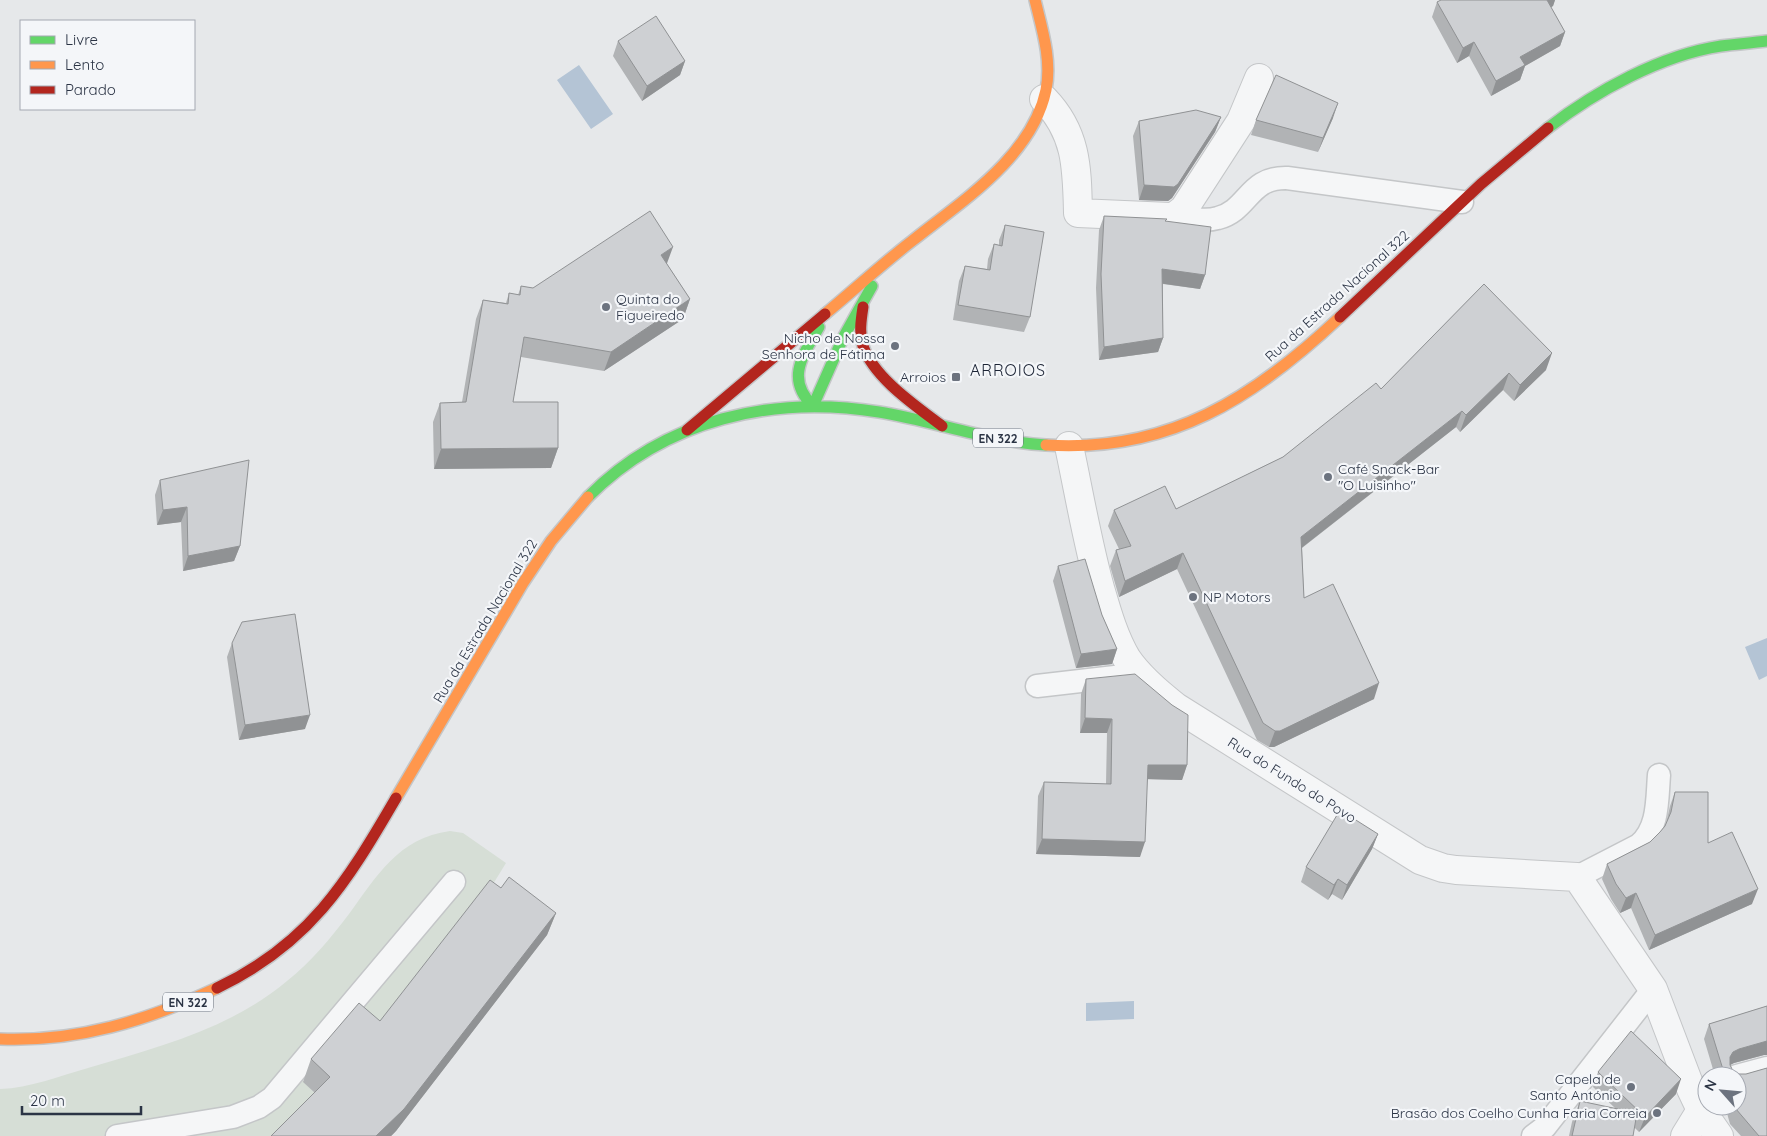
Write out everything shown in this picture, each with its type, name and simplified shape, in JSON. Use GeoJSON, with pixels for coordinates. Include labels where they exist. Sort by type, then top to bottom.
{"type":"FeatureCollection","features":[{"type":"Feature","properties":{"kind":"main road"},"geometry":{"type":"LineString","coordinates":[[687,430],[896,253],[974,191],[1012,155],[1036,118],[1044,99],[1048,78],[1047,60],[1036,0]]}},
{"type":"Feature","properties":{"kind":"main road","name":"Rua da Estrada Nacional 322"},"geometry":{"type":"LineString","coordinates":[[0,1039],[22,1041],[64,1038],[106,1030],[146,1018],[187,1002],[234,980],[267,960],[300,934],[340,887],[371,841],[514,596],[559,530],[592,493],[619,468],[652,446],[687,430],[754,412],[776,408],[813,406],[874,412],[1036,445],[1108,444],[1152,436],[1196,421],[1239,398],[1298,355],[1338,320],[1526,143],[1564,116],[1604,91],[1645,70],[1691,52],[1736,43],[1767,42]]}},
{"type":"Feature","properties":{"kind":"main road"},"geometry":{"type":"LineString","coordinates":[[826,313],[798,370],[800,390],[808,403],[813,406],[843,338],[872,286],[896,253]]}},
{"type":"Feature","properties":{"kind":"main road"},"geometry":{"type":"LineString","coordinates":[[872,286],[864,306],[860,328],[861,339],[868,358],[892,385],[942,426]]}},
{"type":"Feature","properties":{"kind":"street"},"geometry":{"type":"LineString","coordinates":[[1044,99],[1061,120],[1073,148],[1077,179],[1078,212],[1165,217],[1175,216],[1184,209],[1236,130],[1246,112],[1259,78]]}},
{"type":"Feature","properties":{"kind":"street","name":"Rua do Fundo do Povo"},"geometry":{"type":"LineString","coordinates":[[1069,446],[1091,552],[1107,612],[1117,640],[1127,659],[1151,687],[1176,707],[1420,860],[1456,870],[1578,877]]}},
{"type":"Feature","properties":{"kind":"street"},"geometry":{"type":"LineString","coordinates":[[1578,877],[1653,989],[1697,1088]]}},
{"type":"Feature","properties":{"kind":"street"},"geometry":{"type":"LineString","coordinates":[[1685,1136],[1697,1103]]}},
{"type":"Feature","properties":{"kind":"street"},"geometry":{"type":"LineString","coordinates":[[1710,1116],[1719,1136]]}},
{"type":"Feature","properties":{"kind":"lane"},"geometry":{"type":"LineString","coordinates":[[1175,216],[1203,220],[1223,217],[1237,208],[1260,185],[1274,178],[1287,178],[1462,202]]}},
{"type":"Feature","properties":{"kind":"lane"},"geometry":{"type":"LineString","coordinates":[[1037,686],[1139,674]]}},
{"type":"Feature","properties":{"kind":"lane"},"geometry":{"type":"LineString","coordinates":[[1578,877],[1639,845],[1644,840],[1652,828],[1659,775]]}},
{"type":"Feature","properties":{"kind":"lane"},"geometry":{"type":"LineString","coordinates":[[117,1136],[233,1118],[259,1107],[272,1098],[454,882]]}},
{"type":"Feature","properties":{"kind":"lane"},"geometry":{"type":"LineString","coordinates":[[1533,1136],[1544,1127],[1653,989]]}},
{"type":"Feature","properties":{"kind":"lane"},"geometry":{"type":"LineString","coordinates":[[1747,1073],[1767,1068]]}},
{"type":"Feature","properties":{"kind":"shaded area"},"geometry":{"type":"Polygon","coordinates":[[[450,831],[463,833],[506,863],[482,902],[372,1044],[299,1077],[322,1100],[286,1136],[0,1136],[0,1089],[33,1084],[167,1044],[192,1035],[242,1012],[265,998],[296,974],[312,958],[390,861],[416,842],[432,835],[450,831]]]}},
{"type":"Feature","properties":{"kind":"water"},"geometry":{"type":"Polygon","coordinates":[[[579,65],[613,114],[591,129],[557,80],[579,65]]]}},
{"type":"Feature","properties":{"kind":"water"},"geometry":{"type":"Polygon","coordinates":[[[1767,638],[1767,676],[1759,680],[1745,647],[1767,638]]]}},
{"type":"Feature","properties":{"kind":"water"},"geometry":{"type":"Polygon","coordinates":[[[1134,1001],[1134,1019],[1086,1021],[1086,1003],[1134,1001]]]}},
{"type":"Feature","properties":{"kind":"building"},"geometry":{"type":"Polygon","coordinates":[[[1441,0],[1547,0],[1565,32],[1520,57],[1525,65],[1496,81],[1474,42],[1463,48],[1437,2],[1441,0]]]}},
{"type":"Feature","properties":{"kind":"building"},"geometry":{"type":"Polygon","coordinates":[[[656,16],[685,61],[647,86],[618,41],[656,16]]]}},
{"type":"Feature","properties":{"kind":"building"},"geometry":{"type":"Polygon","coordinates":[[[1276,75],[1338,103],[1323,138],[1256,120],[1276,75]]]}},
{"type":"Feature","properties":{"kind":"building"},"geometry":{"type":"Polygon","coordinates":[[[1196,110],[1221,117],[1178,184],[1174,187],[1144,185],[1139,121],[1196,110]]]}},
{"type":"Feature","properties":{"kind":"building"},"geometry":{"type":"Polygon","coordinates":[[[650,211],[673,247],[661,255],[690,299],[611,352],[524,337],[513,402],[558,402],[558,448],[441,449],[440,403],[466,402],[483,300],[508,304],[509,293],[520,295],[521,286],[533,288],[650,211]]]}},
{"type":"Feature","properties":{"kind":"building"},"geometry":{"type":"Polygon","coordinates":[[[1104,216],[1167,219],[1165,221],[1211,227],[1205,275],[1162,269],[1163,338],[1104,347],[1101,274],[1104,216]]]}},
{"type":"Feature","properties":{"kind":"building"},"geometry":{"type":"Polygon","coordinates":[[[1005,225],[1044,232],[1030,317],[958,305],[965,266],[990,270],[994,244],[1002,246],[1005,225]]]}},
{"type":"Feature","properties":{"kind":"building"},"geometry":{"type":"Polygon","coordinates":[[[1484,284],[1552,353],[1520,385],[1509,373],[1466,415],[1462,411],[1301,537],[1304,598],[1333,584],[1379,683],[1280,731],[1275,731],[1263,723],[1183,553],[1125,581],[1116,550],[1131,546],[1114,510],[1165,486],[1176,509],[1283,457],[1376,383],[1381,389],[1484,284]]]}},
{"type":"Feature","properties":{"kind":"building"},"geometry":{"type":"Polygon","coordinates":[[[249,460],[240,546],[188,556],[187,507],[163,510],[160,480],[249,460]]]}},
{"type":"Feature","properties":{"kind":"building"},"geometry":{"type":"Polygon","coordinates":[[[1085,559],[1102,615],[1117,649],[1081,654],[1058,566],[1085,559]]]}},
{"type":"Feature","properties":{"kind":"building"},"geometry":{"type":"Polygon","coordinates":[[[295,614],[310,715],[245,725],[232,643],[242,622],[295,614]]]}},
{"type":"Feature","properties":{"kind":"building"},"geometry":{"type":"Polygon","coordinates":[[[1135,674],[1172,705],[1188,715],[1187,765],[1148,765],[1145,842],[1042,839],[1044,782],[1111,784],[1112,719],[1085,718],[1086,679],[1135,674]]]}},
{"type":"Feature","properties":{"kind":"building"},"geometry":{"type":"Polygon","coordinates":[[[1675,792],[1708,792],[1708,843],[1732,832],[1758,889],[1655,935],[1636,893],[1626,898],[1616,884],[1607,864],[1650,842],[1660,832],[1671,812],[1675,792]]]}},
{"type":"Feature","properties":{"kind":"building"},"geometry":{"type":"Polygon","coordinates":[[[1340,810],[1378,834],[1347,885],[1338,879],[1334,885],[1306,867],[1340,810]]]}},
{"type":"Feature","properties":{"kind":"building"},"geometry":{"type":"Polygon","coordinates":[[[509,877],[556,913],[404,1109],[376,1136],[271,1136],[330,1077],[311,1059],[359,1003],[380,1021],[490,880],[501,888],[509,877]]]}},
{"type":"Feature","properties":{"kind":"building"},"geometry":{"type":"Polygon","coordinates":[[[1767,1006],[1767,1041],[1733,1052],[1730,1057],[1730,1066],[1722,1066],[1709,1024],[1767,1006]]]}},
{"type":"Feature","properties":{"kind":"building","name":"Capela de Santo António"},"geometry":{"type":"Polygon","coordinates":[[[1631,1031],[1681,1079],[1645,1117],[1598,1072],[1631,1031]]]}},
{"type":"Feature","properties":{"kind":"building"},"geometry":{"type":"Polygon","coordinates":[[[1767,1068],[1767,1136],[1759,1136],[1742,1116],[1747,1116],[1747,1074],[1767,1068]]]}},
{"type":"Feature","properties":{"kind":"building"},"geometry":{"type":"Polygon","coordinates":[[[1580,1101],[1637,1113],[1633,1136],[1572,1136],[1580,1101]]]}},
{"type":"Feature","properties":{"kind":"traffic: fast"},"geometry":{"type":"LineString","coordinates":[[1548,128],[1608,88],[1630,76],[1675,57],[1721,46],[1767,41]]}},
{"type":"Feature","properties":{"kind":"traffic: fast"},"geometry":{"type":"LineString","coordinates":[[819,327],[807,347],[799,367],[798,377],[805,396],[813,406],[843,338],[872,286]]}},
{"type":"Feature","properties":{"kind":"traffic: fast"},"geometry":{"type":"LineString","coordinates":[[588,497],[618,470],[651,448],[686,431],[723,419],[761,411],[800,407],[879,412],[983,436],[1046,445]]}},
{"type":"Feature","properties":{"kind":"traffic: slow"},"geometry":{"type":"LineString","coordinates":[[825,314],[993,176],[1011,157],[1026,136],[1038,114],[1048,79],[1047,56],[1035,0]]}},
{"type":"Feature","properties":{"kind":"traffic: slow"},"geometry":{"type":"LineString","coordinates":[[1046,445],[1090,445],[1132,440],[1170,429],[1207,414],[1242,395],[1275,372],[1340,317]]}},
{"type":"Feature","properties":{"kind":"traffic: slow"},"geometry":{"type":"LineString","coordinates":[[396,798],[523,583],[551,541],[588,497]]}},
{"type":"Feature","properties":{"kind":"traffic: slow"},"geometry":{"type":"LineString","coordinates":[[0,1039],[57,1037],[111,1027],[164,1010],[217,988]]}},
{"type":"Feature","properties":{"kind":"traffic: jam"},"geometry":{"type":"LineString","coordinates":[[1340,317],[1481,184],[1548,128]]}},
{"type":"Feature","properties":{"kind":"traffic: jam"},"geometry":{"type":"LineString","coordinates":[[863,307],[861,336],[868,358],[897,391],[942,426]]}},
{"type":"Feature","properties":{"kind":"traffic: jam"},"geometry":{"type":"LineString","coordinates":[[687,430],[825,314]]}},
{"type":"Feature","properties":{"kind":"traffic: jam"},"geometry":{"type":"LineString","coordinates":[[217,988],[249,971],[277,952],[322,909],[360,858],[396,798]]}},
{"type":"Feature","properties":{"kind":"place","name":"Quinta do Figueiredo"},"geometry":{"type":"Point","coordinates":[606,307]}},
{"type":"Feature","properties":{"kind":"place","name":"Nicho de Nossa Senhora de Fátima"},"geometry":{"type":"Point","coordinates":[895,346]}},
{"type":"Feature","properties":{"kind":"place","name":"Arroios"},"geometry":{"type":"Point","coordinates":[956,377]}},
{"type":"Feature","properties":{"kind":"place","name":"Café Snack-Bar \"O Luisinho\""},"geometry":{"type":"Point","coordinates":[1328,477]}},
{"type":"Feature","properties":{"kind":"place","name":"NP Motors"},"geometry":{"type":"Point","coordinates":[1193,597]}},
{"type":"Feature","properties":{"kind":"place","name":"Capela de Santo António"},"geometry":{"type":"Point","coordinates":[1631,1087]}},
{"type":"Feature","properties":{"kind":"place","name":"Brasão dos Coelho Cunha Faria Correia"},"geometry":{"type":"Point","coordinates":[1657,1113]}},
{"type":"Feature","properties":{"kind":"district","name":"ARROIOS"},"geometry":{"type":"Point","coordinates":[1008,370]}}]}
